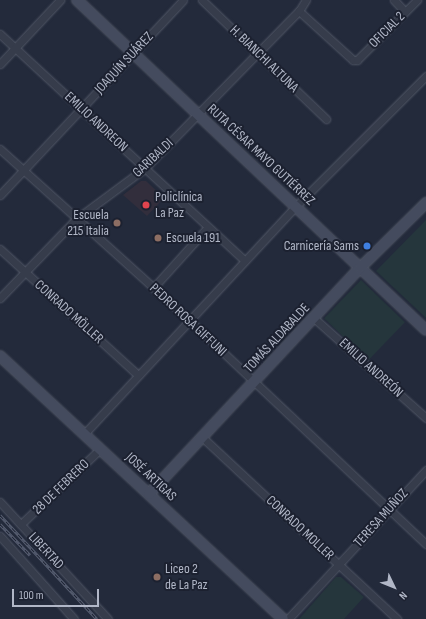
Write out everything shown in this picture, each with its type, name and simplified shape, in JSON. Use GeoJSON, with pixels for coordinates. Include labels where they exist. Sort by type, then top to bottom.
{"type":"FeatureCollection","features":[{"type":"Feature","properties":{"kind":"street"},"geometry":{"type":"LineString","coordinates":[[0,64],[60,0]]}},
{"type":"Feature","properties":{"kind":"street","name":"RUTA CÉSAR MAYO GUTIÉRREZ"},"geometry":{"type":"LineString","coordinates":[[77,0],[426,330]]}},
{"type":"Feature","properties":{"kind":"street","name":"JOAQUÍN SUÁREZ"},"geometry":{"type":"LineString","coordinates":[[0,195],[183,0]]}},
{"type":"Feature","properties":{"kind":"street","name":"H. BIANCHI ALTUNA"},"geometry":{"type":"LineString","coordinates":[[202,0],[326,119]]}},
{"type":"Feature","properties":{"kind":"street","name":"GARIBALDI"},"geometry":{"type":"LineString","coordinates":[[0,298],[76,219],[145,168],[257,52],[299,11],[306,0]]}},
{"type":"Feature","properties":{"kind":"street"},"geometry":{"type":"LineString","coordinates":[[394,0],[405,12]]}},
{"type":"Feature","properties":{"kind":"street","name":"OFICIAL 2"},"geometry":{"type":"LineString","coordinates":[[299,11],[353,60],[357,60],[417,0]]}},
{"type":"Feature","properties":{"kind":"street","name":"EMILIO ANDREON"},"geometry":{"type":"LineString","coordinates":[[0,34],[244,260]]}},
{"type":"Feature","properties":{"kind":"street"},"geometry":{"type":"LineString","coordinates":[[84,434],[244,260],[426,76]]}},
{"type":"Feature","properties":{"kind":"street","name":"PEDRO ROSA GIFFUNI"},"geometry":{"type":"LineString","coordinates":[[0,149],[188,320],[426,544]]}},
{"type":"Feature","properties":{"kind":"street","name":"TOMÁS ALDABALDE"},"geometry":{"type":"LineString","coordinates":[[149,494],[315,318],[360,268],[426,203]]}},
{"type":"Feature","properties":{"kind":"street"},"geometry":{"type":"LineString","coordinates":[[153,288],[208,227]]}},
{"type":"Feature","properties":{"kind":"street","name":"CONRADO MÖLLER"},"geometry":{"type":"LineString","coordinates":[[0,249],[138,375]]}},
{"type":"Feature","properties":{"kind":"street","name":"EMILIO ANDREÓN"},"geometry":{"type":"LineString","coordinates":[[315,318],[426,418]]}},
{"type":"Feature","properties":{"kind":"street","name":"JOSÉ ARTIGAS"},"geometry":{"type":"LineString","coordinates":[[0,356],[283,619]]}},
{"type":"Feature","properties":{"kind":"street","name":"CONRADO MOLLER"},"geometry":{"type":"LineString","coordinates":[[202,437],[397,619]]}},
{"type":"Feature","properties":{"kind":"street","name":"28 DE FEBRERO"},"geometry":{"type":"LineString","coordinates":[[21,524],[100,449]]}},
{"type":"Feature","properties":{"kind":"street","name":"TERESA MUÑOZ"},"geometry":{"type":"LineString","coordinates":[[288,619],[426,470]]}},
{"type":"Feature","properties":{"kind":"street","name":"LIBERTAD"},"geometry":{"type":"LineString","coordinates":[[0,502],[108,619]]}},
{"type":"Feature","properties":{"kind":"street"},"geometry":{"type":"LineString","coordinates":[[1,541],[72,618]]}},
{"type":"Feature","properties":{"kind":"shaded area","name":"Policlínica La Paz"},"geometry":{"type":"Polygon","coordinates":[[[141,181],[146,181],[164,198],[147,216],[123,195],[141,181]]]}},
{"type":"Feature","properties":{"kind":"shaded area"},"geometry":{"type":"Polygon","coordinates":[[[426,220],[426,318],[376,271],[426,220]]]}},
{"type":"Feature","properties":{"kind":"shaded area"},"geometry":{"type":"Polygon","coordinates":[[[361,280],[405,322],[368,360],[324,318],[361,280]]]}},
{"type":"Feature","properties":{"kind":"shaded area"},"geometry":{"type":"Polygon","coordinates":[[[336,577],[341,577],[364,597],[344,619],[299,619],[336,577]]]}},
{"type":"Feature","properties":{"kind":"railway"},"geometry":{"type":"LineString","coordinates":[[0,515],[97,619]]}},
{"type":"Feature","properties":{"kind":"railway"},"geometry":{"type":"LineString","coordinates":[[0,524],[30,555]]}},
{"type":"Feature","properties":{"kind":"place","name":"Policlínica La Paz"},"geometry":{"type":"Point","coordinates":[146,205]}},
{"type":"Feature","properties":{"kind":"place","name":"Escuela 215 Italia"},"geometry":{"type":"Point","coordinates":[117,223]}},
{"type":"Feature","properties":{"kind":"place","name":"Escuela 191"},"geometry":{"type":"Point","coordinates":[158,238]}},
{"type":"Feature","properties":{"kind":"place","name":"Carnicería Sams"},"geometry":{"type":"Point","coordinates":[367,246]}},
{"type":"Feature","properties":{"kind":"place","name":"Liceo 2 de La Paz"},"geometry":{"type":"Point","coordinates":[157,577]}}]}
